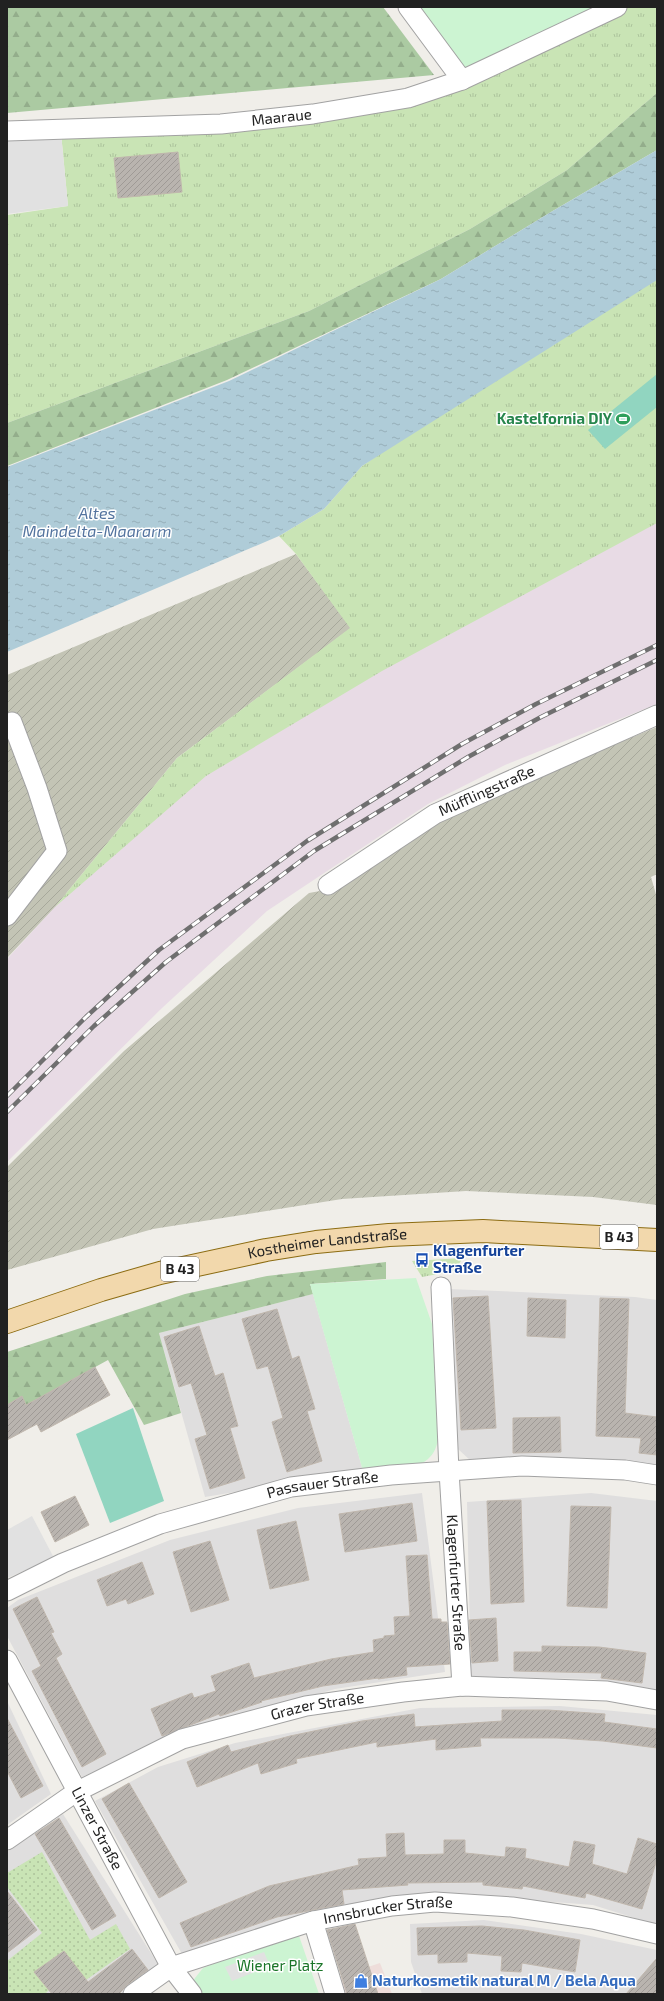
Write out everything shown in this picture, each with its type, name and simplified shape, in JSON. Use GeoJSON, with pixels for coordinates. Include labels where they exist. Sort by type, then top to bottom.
{"type":"FeatureCollection","features":[{"type":"Feature","properties":{"kind":"main road","name":"Kostheimer Landstraße"},"geometry":{"type":"LineString","coordinates":[[7,1322],[101,1290],[160,1273],[266,1250],[316,1242],[389,1235],[483,1231],[657,1240]]}},
{"type":"Feature","properties":{"kind":"street"},"geometry":{"type":"LineString","coordinates":[[408,7],[462,80]]}},
{"type":"Feature","properties":{"kind":"street","name":"Maaraue"},"geometry":{"type":"LineString","coordinates":[[7,131],[222,124],[313,114],[408,98],[462,80],[617,7]]}},
{"type":"Feature","properties":{"kind":"street","name":"Müfflingstraße"},"geometry":{"type":"LineString","coordinates":[[328,885],[435,814],[657,715]]}},
{"type":"Feature","properties":{"kind":"street"},"geometry":{"type":"LineString","coordinates":[[7,724],[12,722],[37,788],[57,851],[7,916]]}},
{"type":"Feature","properties":{"kind":"street","name":"Klagenfurter Straße"},"geometry":{"type":"LineString","coordinates":[[441,1287],[449,1471],[462,1686]]}},
{"type":"Feature","properties":{"kind":"street","name":"Passauer Straße"},"geometry":{"type":"LineString","coordinates":[[7,1590],[63,1562],[160,1524],[247,1498],[291,1487],[391,1475],[522,1466],[625,1470],[657,1475]]}},
{"type":"Feature","properties":{"kind":"street","name":"Linzer Straße"},"geometry":{"type":"LineString","coordinates":[[7,1660],[76,1792],[171,1966],[192,1994]]}},
{"type":"Feature","properties":{"kind":"street","name":"Grazer Straße"},"geometry":{"type":"LineString","coordinates":[[7,1840],[76,1792],[182,1739],[306,1706],[403,1692],[462,1686],[607,1691],[657,1700]]}},
{"type":"Feature","properties":{"kind":"street","name":"Innsbrucker Straße"},"geometry":{"type":"LineString","coordinates":[[132,1994],[171,1966],[313,1921],[392,1906],[435,1902],[512,1907],[593,1919],[657,1934]]}},
{"type":"Feature","properties":{"kind":"street"},"geometry":{"type":"LineString","coordinates":[[313,1921],[335,1994]]}},
{"type":"Feature","properties":{"kind":"shaded area"},"geometry":{"type":"Polygon","coordinates":[[[61,133],[68,206],[7,214],[7,136],[61,133]]]}},
{"type":"Feature","properties":{"kind":"shaded area"},"geometry":{"type":"Polygon","coordinates":[[[657,456],[657,704],[505,765],[428,804],[267,911],[161,1009],[7,1162],[7,959],[55,907],[177,758],[657,456]]]}},
{"type":"Feature","properties":{"kind":"shaded area"},"geometry":{"type":"Polygon","coordinates":[[[296,554],[351,628],[177,758],[55,907],[7,958],[7,675],[296,554]]]}},
{"type":"Feature","properties":{"kind":"shaded area"},"geometry":{"type":"Polygon","coordinates":[[[657,727],[657,874],[651,877],[657,898],[657,1205],[593,1197],[466,1191],[342,1199],[153,1229],[7,1270],[7,1167],[124,1051],[309,893],[331,889],[440,816],[657,727]]]}},
{"type":"Feature","properties":{"kind":"shaded area"},"geometry":{"type":"Polygon","coordinates":[[[449,1289],[635,1297],[657,1300],[657,1469],[471,1461],[458,1449],[454,1423],[449,1289]]]}},
{"type":"Feature","properties":{"kind":"shaded area"},"geometry":{"type":"Polygon","coordinates":[[[313,1294],[363,1471],[205,1497],[159,1333],[313,1294]]]}},
{"type":"Feature","properties":{"kind":"shaded area"},"geometry":{"type":"Polygon","coordinates":[[[422,1493],[445,1672],[335,1689],[179,1734],[82,1777],[7,1636],[7,1608],[18,1600],[170,1540],[298,1508],[422,1493]]]}},
{"type":"Feature","properties":{"kind":"shaded area"},"geometry":{"type":"Polygon","coordinates":[[[591,1493],[657,1501],[657,1690],[593,1679],[471,1677],[467,1502],[591,1493]]]}},
{"type":"Feature","properties":{"kind":"shaded area"},"geometry":{"type":"Polygon","coordinates":[[[32,1516],[54,1558],[7,1578],[7,1530],[32,1516]]]}},
{"type":"Feature","properties":{"kind":"shaded area"},"geometry":{"type":"Polygon","coordinates":[[[7,1701],[51,1794],[7,1825],[7,1701]]]}},
{"type":"Feature","properties":{"kind":"shaded area"},"geometry":{"type":"Polygon","coordinates":[[[560,1706],[657,1715],[657,1925],[593,1905],[437,1893],[182,1954],[95,1801],[158,1767],[235,1743],[420,1708],[560,1706]]]}},
{"type":"Feature","properties":{"kind":"shaded area"},"geometry":{"type":"Polygon","coordinates":[[[63,1814],[161,1969],[127,1994],[7,1994],[7,1852],[63,1814]]]}},
{"type":"Feature","properties":{"kind":"shaded area"},"geometry":{"type":"Polygon","coordinates":[[[484,1920],[581,1934],[657,1950],[657,1994],[422,1994],[411,1962],[410,1924],[484,1920]]]}},
{"type":"Feature","properties":{"kind":"shaded area"},"geometry":{"type":"Polygon","coordinates":[[[264,1952],[270,1966],[232,1981],[225,1967],[264,1952]]]}},
{"type":"Feature","properties":{"kind":"shaded area"},"geometry":{"type":"Polygon","coordinates":[[[380,1963],[392,1994],[343,1994],[338,1977],[380,1963]]]}},
{"type":"Feature","properties":{"kind":"green space"},"geometry":{"type":"Polygon","coordinates":[[[7,7],[383,7],[434,75],[7,113],[7,7]]]}},
{"type":"Feature","properties":{"kind":"green space"},"geometry":{"type":"Polygon","coordinates":[[[414,7],[606,7],[462,73],[414,7]]]}},
{"type":"Feature","properties":{"kind":"green space"},"geometry":{"type":"Polygon","coordinates":[[[617,7],[657,7],[657,93],[567,170],[470,229],[309,311],[7,423],[7,215],[68,206],[61,133],[408,98],[617,7]]]}},
{"type":"Feature","properties":{"kind":"green space"},"geometry":{"type":"Polygon","coordinates":[[[657,93],[657,150],[441,279],[227,380],[7,466],[7,423],[309,311],[470,229],[567,170],[657,93]]]}},
{"type":"Feature","properties":{"kind":"green space"},"geometry":{"type":"Polygon","coordinates":[[[657,279],[657,523],[382,671],[206,776],[55,907],[177,758],[350,628],[296,554],[279,536],[324,509],[362,466],[408,435],[657,279]]]}},
{"type":"Feature","properties":{"kind":"green space","name":"Kastelfornia DIY"},"geometry":{"type":"Polygon","coordinates":[[[657,374],[657,407],[605,449],[588,430],[657,374]]]}},
{"type":"Feature","properties":{"kind":"green space"},"geometry":{"type":"Polygon","coordinates":[[[463,1258],[454,1271],[422,1277],[412,1261],[463,1258]]]}},
{"type":"Feature","properties":{"kind":"green space"},"geometry":{"type":"Polygon","coordinates":[[[386,1262],[386,1279],[310,1284],[313,1294],[159,1333],[181,1413],[144,1425],[108,1360],[26,1405],[22,1396],[7,1405],[7,1352],[185,1294],[267,1276],[386,1262]]]}},
{"type":"Feature","properties":{"kind":"green space"},"geometry":{"type":"Polygon","coordinates":[[[416,1278],[432,1324],[438,1439],[434,1451],[428,1459],[419,1464],[409,1468],[363,1471],[310,1284],[416,1278]]]}},
{"type":"Feature","properties":{"kind":"green space"},"geometry":{"type":"Polygon","coordinates":[[[133,1408],[164,1501],[110,1523],[76,1434],[133,1408]]]}},
{"type":"Feature","properties":{"kind":"green space"},"geometry":{"type":"Polygon","coordinates":[[[42,1852],[90,1940],[116,1924],[130,1949],[86,1980],[63,1952],[34,1972],[49,1990],[45,1994],[7,1994],[7,1961],[42,1933],[7,1887],[7,1873],[42,1852]]]}},
{"type":"Feature","properties":{"kind":"green space","name":"Wiener Platz"},"geometry":{"type":"Polygon","coordinates":[[[297,1930],[319,1994],[196,1994],[190,1986],[203,1968],[297,1930]]]}},
{"type":"Feature","properties":{"kind":"water","name":"Altes Maindelta-Maararm"},"geometry":{"type":"Polygon","coordinates":[[[657,150],[657,280],[362,466],[324,509],[279,536],[7,652],[7,467],[229,381],[441,279],[657,150]]]}},
{"type":"Feature","properties":{"kind":"building"},"geometry":{"type":"Polygon","coordinates":[[[178,152],[182,192],[118,198],[114,158],[178,152]]]}},
{"type":"Feature","properties":{"kind":"building"},"geometry":{"type":"Polygon","coordinates":[[[488,1296],[496,1428],[461,1430],[453,1298],[488,1296]]]}},
{"type":"Feature","properties":{"kind":"building"},"geometry":{"type":"Polygon","coordinates":[[[528,1298],[566,1300],[565,1338],[527,1336],[528,1298]]]}},
{"type":"Feature","properties":{"kind":"building"},"geometry":{"type":"Polygon","coordinates":[[[600,1298],[629,1299],[625,1413],[657,1417],[657,1455],[639,1453],[641,1438],[596,1436],[600,1298]]]}},
{"type":"Feature","properties":{"kind":"building"},"geometry":{"type":"Polygon","coordinates":[[[277,1309],[292,1359],[299,1356],[315,1409],[307,1411],[322,1461],[287,1472],[272,1422],[283,1418],[268,1366],[257,1369],[242,1319],[277,1309]]]}},
{"type":"Feature","properties":{"kind":"building"},"geometry":{"type":"Polygon","coordinates":[[[199,1326],[215,1376],[223,1373],[238,1426],[230,1428],[245,1478],[210,1489],[195,1439],[207,1435],[191,1383],[179,1387],[164,1337],[199,1326]]]}},
{"type":"Feature","properties":{"kind":"building"},"geometry":{"type":"Polygon","coordinates":[[[95,1367],[110,1395],[41,1432],[37,1424],[7,1440],[7,1405],[22,1396],[26,1405],[95,1367]]]}},
{"type":"Feature","properties":{"kind":"building"},"geometry":{"type":"Polygon","coordinates":[[[560,1417],[561,1452],[513,1453],[513,1418],[560,1417]]]}},
{"type":"Feature","properties":{"kind":"building"},"geometry":{"type":"Polygon","coordinates":[[[75,1496],[89,1525],[55,1542],[41,1512],[75,1496]]]}},
{"type":"Feature","properties":{"kind":"building"},"geometry":{"type":"Polygon","coordinates":[[[521,1500],[524,1602],[491,1604],[487,1501],[521,1500]]]}},
{"type":"Feature","properties":{"kind":"building"},"geometry":{"type":"Polygon","coordinates":[[[412,1503],[417,1541],[345,1552],[339,1514],[412,1503]]]}},
{"type":"Feature","properties":{"kind":"building"},"geometry":{"type":"Polygon","coordinates":[[[571,1506],[611,1507],[607,1608],[567,1606],[571,1506]]]}},
{"type":"Feature","properties":{"kind":"building"},"geometry":{"type":"Polygon","coordinates":[[[296,1521],[309,1580],[270,1589],[257,1530],[296,1521]]]}},
{"type":"Feature","properties":{"kind":"building"},"geometry":{"type":"Polygon","coordinates":[[[210,1541],[229,1600],[191,1612],[173,1552],[210,1541]]]}},
{"type":"Feature","properties":{"kind":"building"},"geometry":{"type":"Polygon","coordinates":[[[427,1555],[432,1619],[441,1619],[441,1622],[447,1622],[450,1664],[406,1667],[407,1675],[323,1686],[261,1701],[262,1702],[220,1716],[219,1714],[162,1736],[151,1709],[192,1693],[194,1698],[216,1691],[211,1676],[249,1663],[254,1678],[331,1659],[374,1652],[373,1640],[384,1638],[384,1636],[395,1635],[394,1617],[410,1616],[406,1556],[427,1555]]]}},
{"type":"Feature","properties":{"kind":"building"},"geometry":{"type":"Polygon","coordinates":[[[142,1562],[154,1594],[128,1604],[126,1599],[107,1606],[97,1580],[142,1562]]]}},
{"type":"Feature","properties":{"kind":"building"},"geometry":{"type":"Polygon","coordinates":[[[37,1597],[54,1632],[51,1633],[62,1654],[56,1658],[106,1754],[82,1767],[32,1671],[41,1666],[13,1609],[37,1597]]]}},
{"type":"Feature","properties":{"kind":"building"},"geometry":{"type":"Polygon","coordinates":[[[496,1618],[498,1661],[472,1663],[469,1620],[496,1618]]]}},
{"type":"Feature","properties":{"kind":"building"},"geometry":{"type":"Polygon","coordinates":[[[542,1646],[599,1647],[646,1653],[642,1683],[601,1678],[602,1673],[514,1671],[514,1652],[542,1652],[542,1646]]]}},
{"type":"Feature","properties":{"kind":"building"},"geometry":{"type":"Polygon","coordinates":[[[502,1710],[548,1710],[605,1714],[604,1722],[657,1729],[657,1748],[603,1741],[557,1738],[480,1738],[481,1746],[436,1750],[436,1739],[377,1747],[377,1742],[296,1759],[297,1763],[261,1774],[258,1763],[197,1787],[187,1762],[228,1745],[231,1752],[290,1736],[362,1721],[414,1714],[415,1727],[502,1721],[502,1710]]]}},
{"type":"Feature","properties":{"kind":"building"},"geometry":{"type":"Polygon","coordinates":[[[7,1718],[43,1786],[21,1798],[7,1771],[7,1718]]]}},
{"type":"Feature","properties":{"kind":"building"},"geometry":{"type":"Polygon","coordinates":[[[129,1783],[187,1882],[159,1898],[102,1799],[129,1783]]]}},
{"type":"Feature","properties":{"kind":"building"},"geometry":{"type":"Polygon","coordinates":[[[59,1818],[116,1916],[92,1930],[35,1834],[59,1818]]]}},
{"type":"Feature","properties":{"kind":"building"},"geometry":{"type":"Polygon","coordinates":[[[404,1833],[405,1855],[444,1854],[444,1840],[465,1840],[465,1853],[505,1857],[506,1847],[526,1849],[525,1858],[569,1867],[574,1841],[595,1845],[592,1864],[627,1874],[638,1838],[657,1844],[657,1859],[642,1909],[586,1893],[585,1898],[523,1886],[522,1889],[483,1885],[483,1882],[407,1883],[408,1885],[342,1890],[344,1904],[277,1917],[191,1947],[180,1923],[269,1886],[359,1865],[358,1859],[387,1857],[386,1834],[404,1833]]]}},
{"type":"Feature","properties":{"kind":"building"},"geometry":{"type":"Polygon","coordinates":[[[7,1891],[37,1930],[7,1953],[7,1891]]]}},
{"type":"Feature","properties":{"kind":"building"},"geometry":{"type":"Polygon","coordinates":[[[355,1924],[378,1994],[347,1994],[327,1930],[355,1924]]]}},
{"type":"Feature","properties":{"kind":"building"},"geometry":{"type":"Polygon","coordinates":[[[482,1926],[524,1930],[580,1940],[575,1972],[522,1963],[521,1972],[501,1971],[502,1956],[467,1953],[467,1962],[438,1963],[438,1954],[418,1955],[417,1928],[482,1926]]]}},
{"type":"Feature","properties":{"kind":"building"},"geometry":{"type":"Polygon","coordinates":[[[132,1949],[148,1970],[127,1985],[119,1994],[52,1994],[34,1972],[64,1951],[88,1982],[132,1949]]]}},
{"type":"Feature","properties":{"kind":"building"},"geometry":{"type":"Polygon","coordinates":[[[657,1958],[657,1994],[626,1994],[657,1958]]]}},
{"type":"Feature","properties":{"kind":"railway"},"geometry":{"type":"LineString","coordinates":[[7,1096],[86,1017],[159,950],[307,841],[462,744],[536,704],[657,645]]}},
{"type":"Feature","properties":{"kind":"railway"},"geometry":{"type":"LineString","coordinates":[[7,1112],[94,1026],[166,962],[314,851],[468,757],[541,717],[657,660]]}},
{"type":"Feature","properties":{"kind":"place","name":"Kastelfornia DIY"},"geometry":{"type":"Point","coordinates":[623,419]}},
{"type":"Feature","properties":{"kind":"place","name":"Klagenfurter Straße"},"geometry":{"type":"Point","coordinates":[422,1260]}},
{"type":"Feature","properties":{"kind":"place","name":"Naturkosmetik natural M / Bela Aqua"},"geometry":{"type":"Point","coordinates":[361,1981]}}]}
